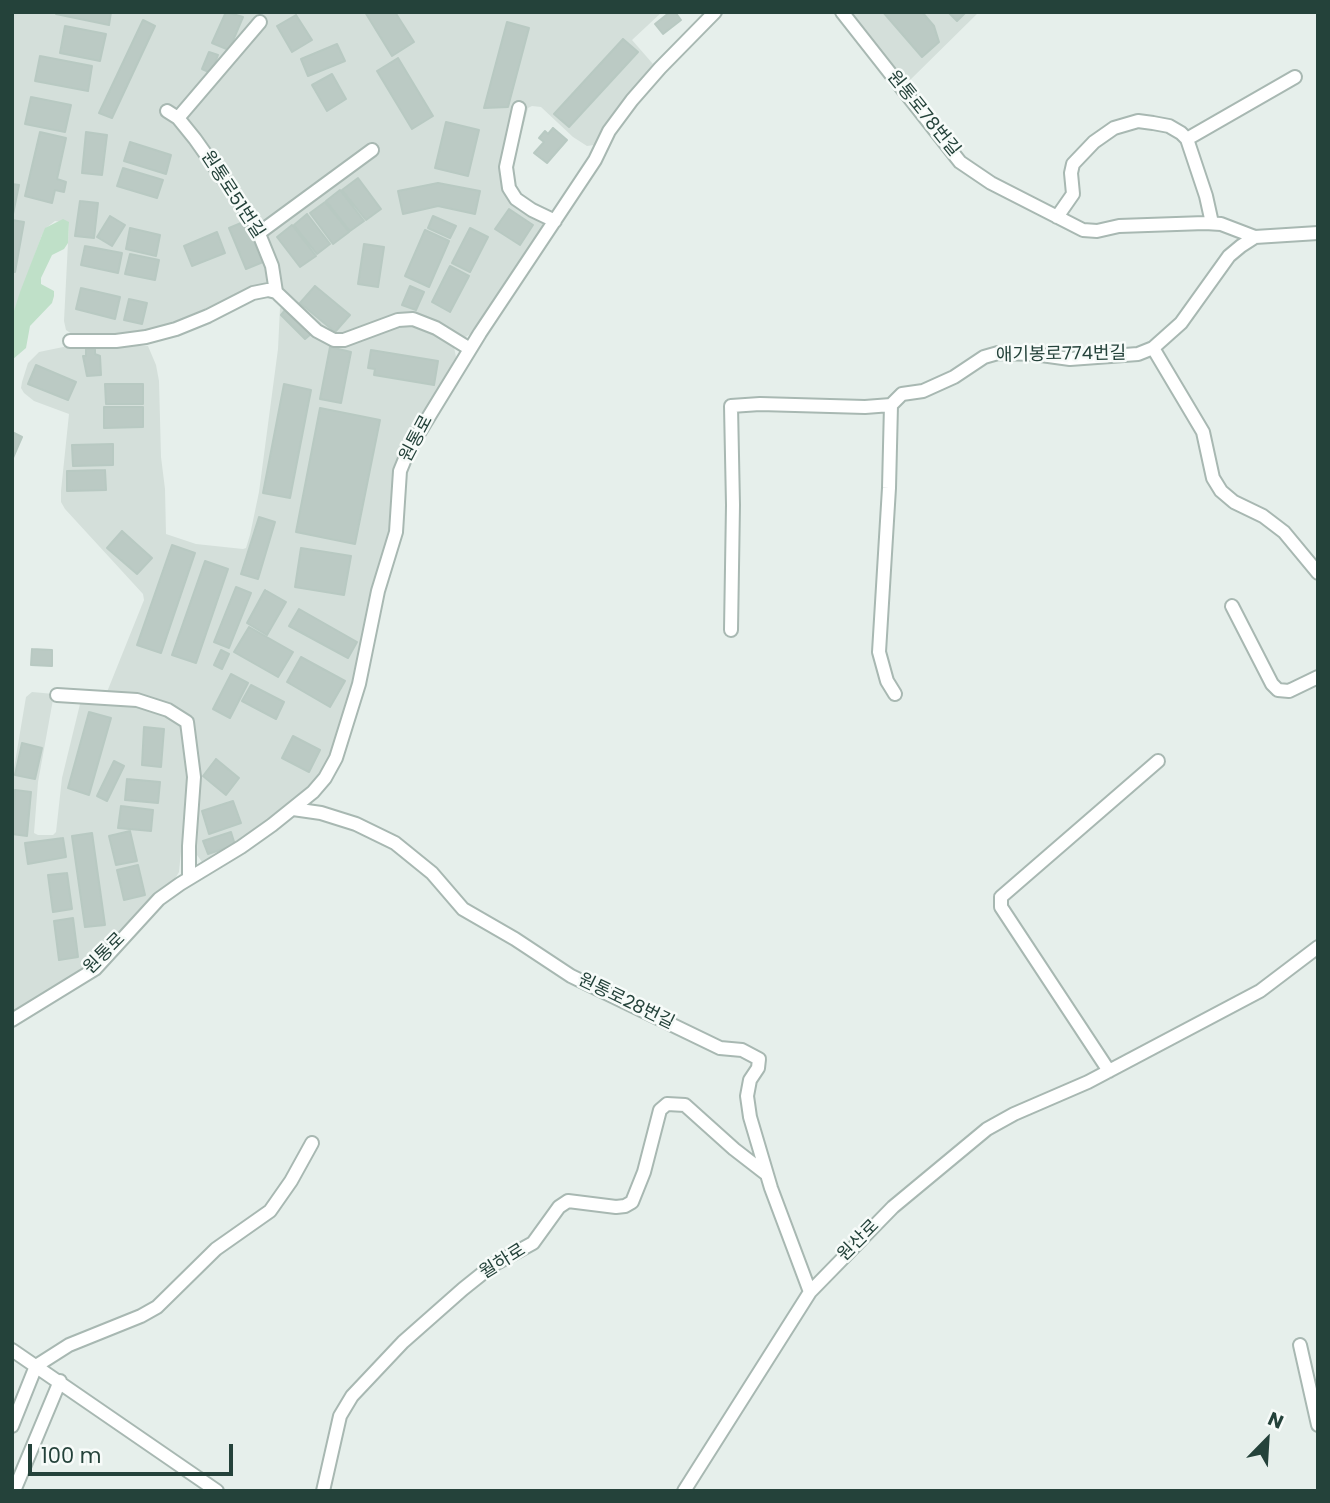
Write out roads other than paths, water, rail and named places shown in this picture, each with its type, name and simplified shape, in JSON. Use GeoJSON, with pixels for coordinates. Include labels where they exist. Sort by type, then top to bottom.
{"type":"FeatureCollection","features":[{"type":"Feature","properties":{"kind":"street","name":"원통로"},"geometry":{"type":"LineString","coordinates":[[12,1020],[95,969],[159,899],[241,847],[293,809],[325,778],[336,758],[359,684],[378,591],[396,532],[398,484],[404,459],[470,349],[595,160],[609,131],[632,100],[715,12]]}},
{"type":"Feature","properties":{"kind":"street","name":"원통로78번길"},"geometry":{"type":"LineString","coordinates":[[842,12],[934,130],[969,170],[1083,230],[1097,231],[1158,223],[1212,223]]}},
{"type":"Feature","properties":{"kind":"street","name":"원통로51번길"},"geometry":{"type":"LineString","coordinates":[[260,22],[172,114],[224,179],[259,233],[272,266],[276,292]]}},
{"type":"Feature","properties":{"kind":"street"},"geometry":{"type":"LineString","coordinates":[[1187,139],[1294,77]]}},
{"type":"Feature","properties":{"kind":"street"},"geometry":{"type":"LineString","coordinates":[[519,108],[506,167],[509,188],[524,205],[555,221]]}},
{"type":"Feature","properties":{"kind":"street"},"geometry":{"type":"LineString","coordinates":[[1057,217],[1073,194],[1073,164],[1094,142],[1114,128],[1138,121],[1169,126],[1187,139],[1212,223],[1255,237],[1318,233]]}},
{"type":"Feature","properties":{"kind":"street"},"geometry":{"type":"LineString","coordinates":[[259,233],[372,150]]}},
{"type":"Feature","properties":{"kind":"street","name":"애기봉로774번길"},"geometry":{"type":"LineString","coordinates":[[731,630],[731,406],[891,405],[902,394],[923,391],[954,377],[984,357],[998,353],[1070,359],[1138,354],[1153,348],[1181,323],[1229,256],[1255,237]]}},
{"type":"Feature","properties":{"kind":"street"},"geometry":{"type":"LineString","coordinates":[[70,341],[116,341],[146,337],[176,329],[253,293],[268,290],[276,292],[317,331],[334,340],[344,340],[398,320],[413,319],[436,328],[470,349]]}},
{"type":"Feature","properties":{"kind":"street"},"geometry":{"type":"LineString","coordinates":[[1153,348],[1203,432],[1213,478],[1221,491],[1234,502],[1263,516],[1284,532],[1318,573]]}},
{"type":"Feature","properties":{"kind":"street"},"geometry":{"type":"LineString","coordinates":[[891,405],[879,652],[887,681],[895,694]]}},
{"type":"Feature","properties":{"kind":"street"},"geometry":{"type":"LineString","coordinates":[[1232,606],[1272,684],[1278,690],[1289,691],[1318,677]]}},
{"type":"Feature","properties":{"kind":"street"},"geometry":{"type":"LineString","coordinates":[[57,695],[136,699],[168,710],[187,722],[194,777],[189,878]]}},
{"type":"Feature","properties":{"kind":"street"},"geometry":{"type":"LineString","coordinates":[[1109,1071],[1001,908],[1001,897],[1158,761]]}},
{"type":"Feature","properties":{"kind":"street","name":"원통로28번길"},"geometry":{"type":"LineString","coordinates":[[293,809],[321,813],[356,824],[395,843],[432,873],[463,909],[571,976],[720,1048],[742,1050],[759,1059],[747,1096],[750,1117],[766,1174],[810,1292]]}},
{"type":"Feature","properties":{"kind":"street","name":"원산로"},"geometry":{"type":"LineString","coordinates":[[684,1491],[810,1292],[893,1207],[987,1129],[1014,1114],[1088,1083],[1260,991],[1318,947]]}},
{"type":"Feature","properties":{"kind":"street","name":"월하로"},"geometry":{"type":"LineString","coordinates":[[323,1491],[340,1416],[352,1396],[403,1342],[463,1289],[493,1265],[533,1243],[559,1207],[568,1201],[616,1207],[632,1202],[644,1172],[660,1110],[667,1104],[684,1105],[766,1174]]}},
{"type":"Feature","properties":{"kind":"street"},"geometry":{"type":"LineString","coordinates":[[12,1426],[36,1366],[69,1345],[157,1307],[216,1248],[270,1211],[291,1181],[312,1143]]}},
{"type":"Feature","properties":{"kind":"street"},"geometry":{"type":"LineString","coordinates":[[1300,1345],[1318,1425]]}},
{"type":"Feature","properties":{"kind":"street"},"geometry":{"type":"LineString","coordinates":[[12,1350],[217,1491]]}},
{"type":"Feature","properties":{"kind":"street"},"geometry":{"type":"LineString","coordinates":[[14,1491],[60,1381]]}}]}
